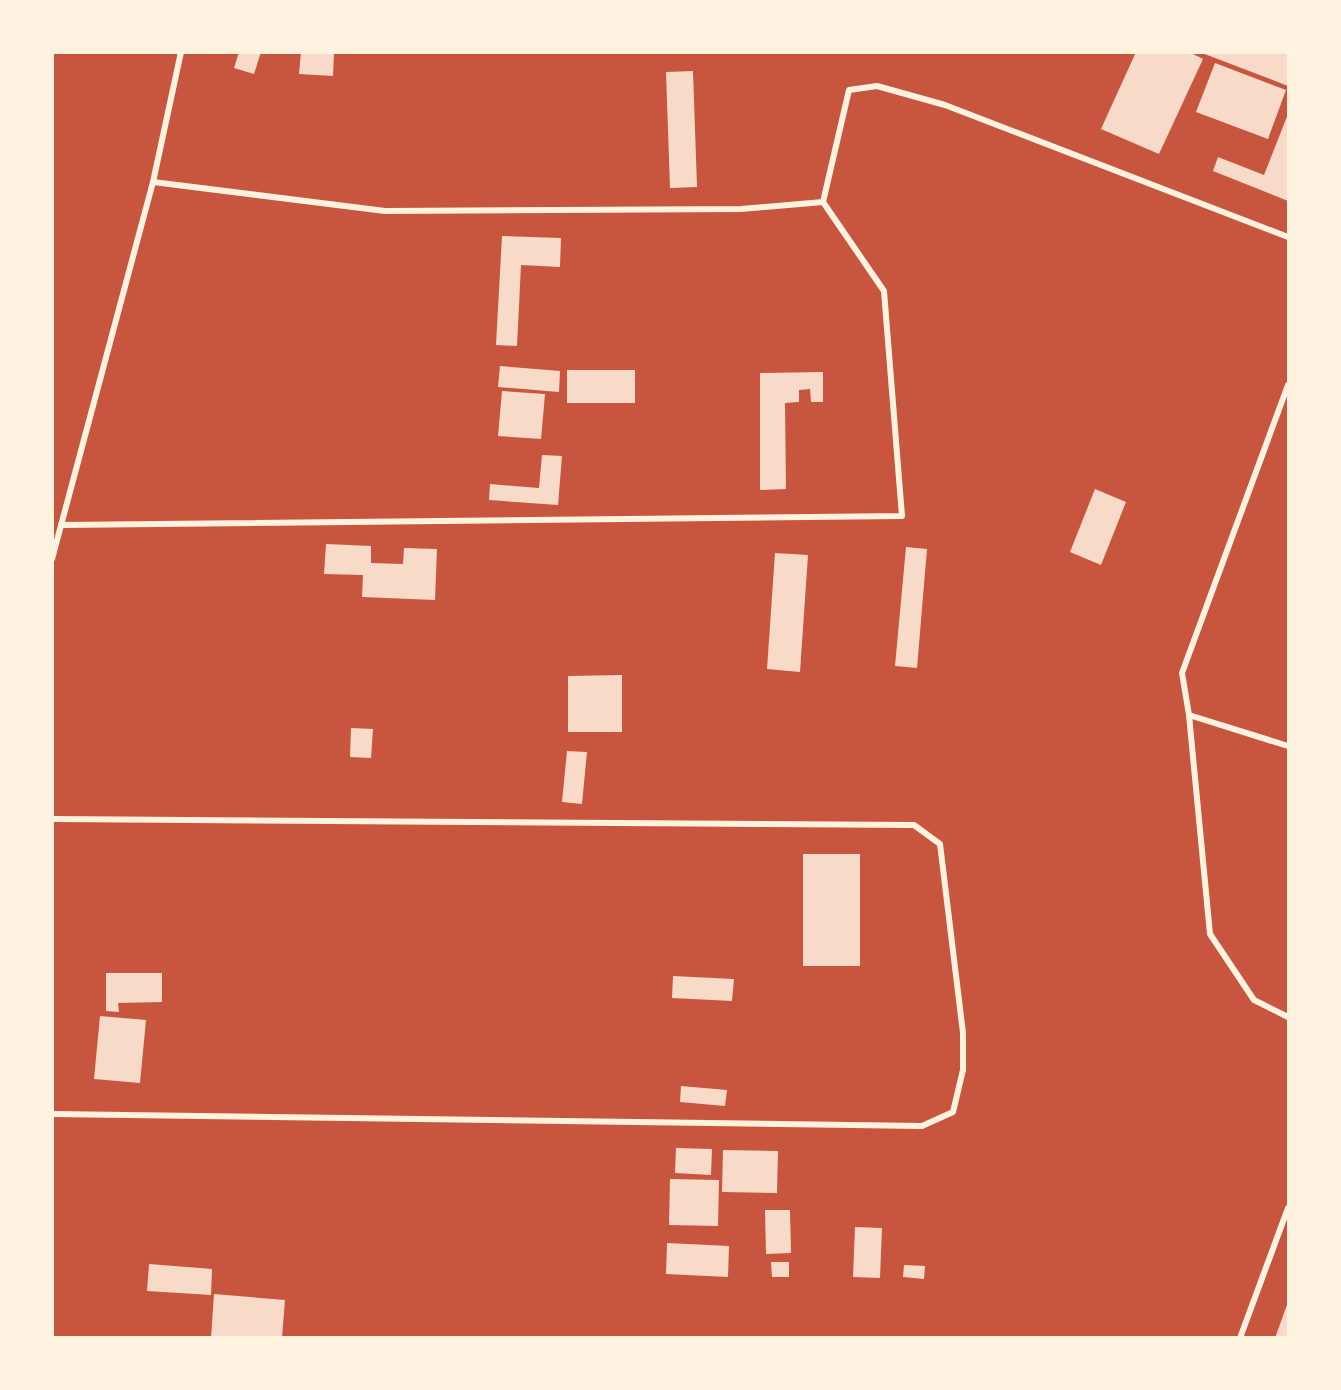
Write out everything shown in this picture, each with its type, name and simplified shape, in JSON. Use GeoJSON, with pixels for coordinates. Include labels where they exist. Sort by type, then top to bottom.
{"type":"FeatureCollection","features":[{"type":"Feature","properties":{"kind":"street"},"geometry":{"type":"LineString","coordinates":[[52,559],[153,182],[181,52]]}},
{"type":"Feature","properties":{"kind":"street"},"geometry":{"type":"LineString","coordinates":[[62,525],[902,516],[884,291],[823,202],[849,90],[877,86],[945,105],[1288,237]]}},
{"type":"Feature","properties":{"kind":"street"},"geometry":{"type":"LineString","coordinates":[[153,182],[385,211],[741,209],[823,202]]}},
{"type":"Feature","properties":{"kind":"street"},"geometry":{"type":"LineString","coordinates":[[1288,385],[1182,673],[1189,715],[1210,934],[1254,1000],[1288,1017]]}},
{"type":"Feature","properties":{"kind":"street"},"geometry":{"type":"LineString","coordinates":[[1189,715],[1288,746]]}},
{"type":"Feature","properties":{"kind":"street"},"geometry":{"type":"LineString","coordinates":[[52,819],[914,825],[940,844],[963,1033],[963,1070],[953,1112],[922,1126],[52,1114]]}},
{"type":"Feature","properties":{"kind":"street"},"geometry":{"type":"LineString","coordinates":[[1240,1338],[1288,1208]]}},
{"type":"Feature","properties":{"kind":"building"},"geometry":{"type":"Polygon","coordinates":[[[239,52],[261,52],[254,74],[234,68],[239,52]]]}},
{"type":"Feature","properties":{"kind":"building"},"geometry":{"type":"Polygon","coordinates":[[[301,52],[334,53],[333,76],[299,74],[301,52]]]}},
{"type":"Feature","properties":{"kind":"building"},"geometry":{"type":"Polygon","coordinates":[[[1136,52],[1189,52],[1203,59],[1159,154],[1101,129],[1136,52]]]}},
{"type":"Feature","properties":{"kind":"building"},"geometry":{"type":"Polygon","coordinates":[[[1288,52],[1288,86],[1202,53],[1288,52]]]}},
{"type":"Feature","properties":{"kind":"building"},"geometry":{"type":"Polygon","coordinates":[[[1215,63],[1286,90],[1268,139],[1196,112],[1215,63]]]}},
{"type":"Feature","properties":{"kind":"building"},"geometry":{"type":"Polygon","coordinates":[[[693,71],[697,187],[670,188],[666,72],[693,71]]]}},
{"type":"Feature","properties":{"kind":"building"},"geometry":{"type":"Polygon","coordinates":[[[1288,114],[1288,201],[1213,171],[1218,157],[1264,175],[1288,114]]]}},
{"type":"Feature","properties":{"kind":"building"},"geometry":{"type":"Polygon","coordinates":[[[502,236],[561,238],[560,267],[521,265],[517,346],[496,345],[502,236]]]}},
{"type":"Feature","properties":{"kind":"building"},"geometry":{"type":"Polygon","coordinates":[[[500,366],[560,371],[559,392],[498,387],[500,366]]]}},
{"type":"Feature","properties":{"kind":"building"},"geometry":{"type":"Polygon","coordinates":[[[567,370],[635,370],[635,403],[567,403],[567,370]]]}},
{"type":"Feature","properties":{"kind":"building"},"geometry":{"type":"Polygon","coordinates":[[[823,372],[823,402],[811,402],[810,389],[799,390],[799,402],[785,403],[786,489],[760,490],[760,373],[823,372]]]}},
{"type":"Feature","properties":{"kind":"building"},"geometry":{"type":"Polygon","coordinates":[[[502,391],[545,394],[541,439],[498,436],[502,391]]]}},
{"type":"Feature","properties":{"kind":"building"},"geometry":{"type":"Polygon","coordinates":[[[542,455],[562,456],[558,505],[489,500],[490,484],[539,488],[542,455]]]}},
{"type":"Feature","properties":{"kind":"building"},"geometry":{"type":"Polygon","coordinates":[[[1095,489],[1126,502],[1101,565],[1070,552],[1095,489]]]}},
{"type":"Feature","properties":{"kind":"building"},"geometry":{"type":"Polygon","coordinates":[[[326,544],[371,546],[371,563],[403,564],[404,548],[437,549],[435,600],[362,597],[363,575],[324,574],[326,544]]]}},
{"type":"Feature","properties":{"kind":"building"},"geometry":{"type":"Polygon","coordinates":[[[906,547],[927,549],[917,668],[895,666],[906,547]]]}},
{"type":"Feature","properties":{"kind":"building"},"geometry":{"type":"Polygon","coordinates":[[[775,553],[808,555],[800,672],[767,669],[775,553]]]}},
{"type":"Feature","properties":{"kind":"building"},"geometry":{"type":"Polygon","coordinates":[[[622,675],[622,732],[568,732],[568,676],[622,675]]]}},
{"type":"Feature","properties":{"kind":"building"},"geometry":{"type":"Polygon","coordinates":[[[351,728],[373,729],[371,758],[350,757],[351,728]]]}},
{"type":"Feature","properties":{"kind":"building"},"geometry":{"type":"Polygon","coordinates":[[[567,751],[587,752],[582,804],[562,802],[567,751]]]}},
{"type":"Feature","properties":{"kind":"building"},"geometry":{"type":"Polygon","coordinates":[[[803,854],[860,854],[860,966],[803,966],[803,854]]]}},
{"type":"Feature","properties":{"kind":"building"},"geometry":{"type":"Polygon","coordinates":[[[106,973],[162,973],[162,1002],[118,1003],[119,1012],[106,1011],[106,973]]]}},
{"type":"Feature","properties":{"kind":"building"},"geometry":{"type":"Polygon","coordinates":[[[673,976],[734,979],[732,1001],[672,998],[673,976]]]}},
{"type":"Feature","properties":{"kind":"building"},"geometry":{"type":"Polygon","coordinates":[[[100,1016],[146,1020],[140,1083],[94,1079],[100,1016]]]}},
{"type":"Feature","properties":{"kind":"building"},"geometry":{"type":"Polygon","coordinates":[[[681,1086],[727,1090],[725,1106],[680,1102],[681,1086]]]}},
{"type":"Feature","properties":{"kind":"building"},"geometry":{"type":"Polygon","coordinates":[[[676,1148],[712,1149],[711,1175],[675,1173],[676,1148]]]}},
{"type":"Feature","properties":{"kind":"building"},"geometry":{"type":"Polygon","coordinates":[[[723,1150],[778,1151],[777,1193],[722,1192],[723,1150]]]}},
{"type":"Feature","properties":{"kind":"building"},"geometry":{"type":"Polygon","coordinates":[[[670,1179],[719,1180],[718,1226],[669,1225],[670,1179]]]}},
{"type":"Feature","properties":{"kind":"building"},"geometry":{"type":"Polygon","coordinates":[[[765,1210],[790,1210],[791,1253],[766,1254],[765,1210]]]}},
{"type":"Feature","properties":{"kind":"building"},"geometry":{"type":"Polygon","coordinates":[[[855,1227],[882,1228],[880,1278],[853,1277],[855,1227]]]}},
{"type":"Feature","properties":{"kind":"building"},"geometry":{"type":"Polygon","coordinates":[[[667,1243],[729,1246],[728,1277],[666,1274],[667,1243]]]}},
{"type":"Feature","properties":{"kind":"building"},"geometry":{"type":"Polygon","coordinates":[[[771,1262],[789,1262],[789,1277],[772,1277],[771,1262]]]}},
{"type":"Feature","properties":{"kind":"building"},"geometry":{"type":"Polygon","coordinates":[[[149,1264],[212,1269],[211,1295],[147,1291],[149,1264]]]}},
{"type":"Feature","properties":{"kind":"building"},"geometry":{"type":"Polygon","coordinates":[[[904,1265],[925,1266],[924,1279],[903,1277],[904,1265]]]}},
{"type":"Feature","properties":{"kind":"building"},"geometry":{"type":"Polygon","coordinates":[[[214,1294],[285,1300],[282,1338],[211,1338],[214,1294]]]}},
{"type":"Feature","properties":{"kind":"building"},"geometry":{"type":"Polygon","coordinates":[[[1288,1302],[1288,1338],[1275,1338],[1288,1302]]]}}]}
